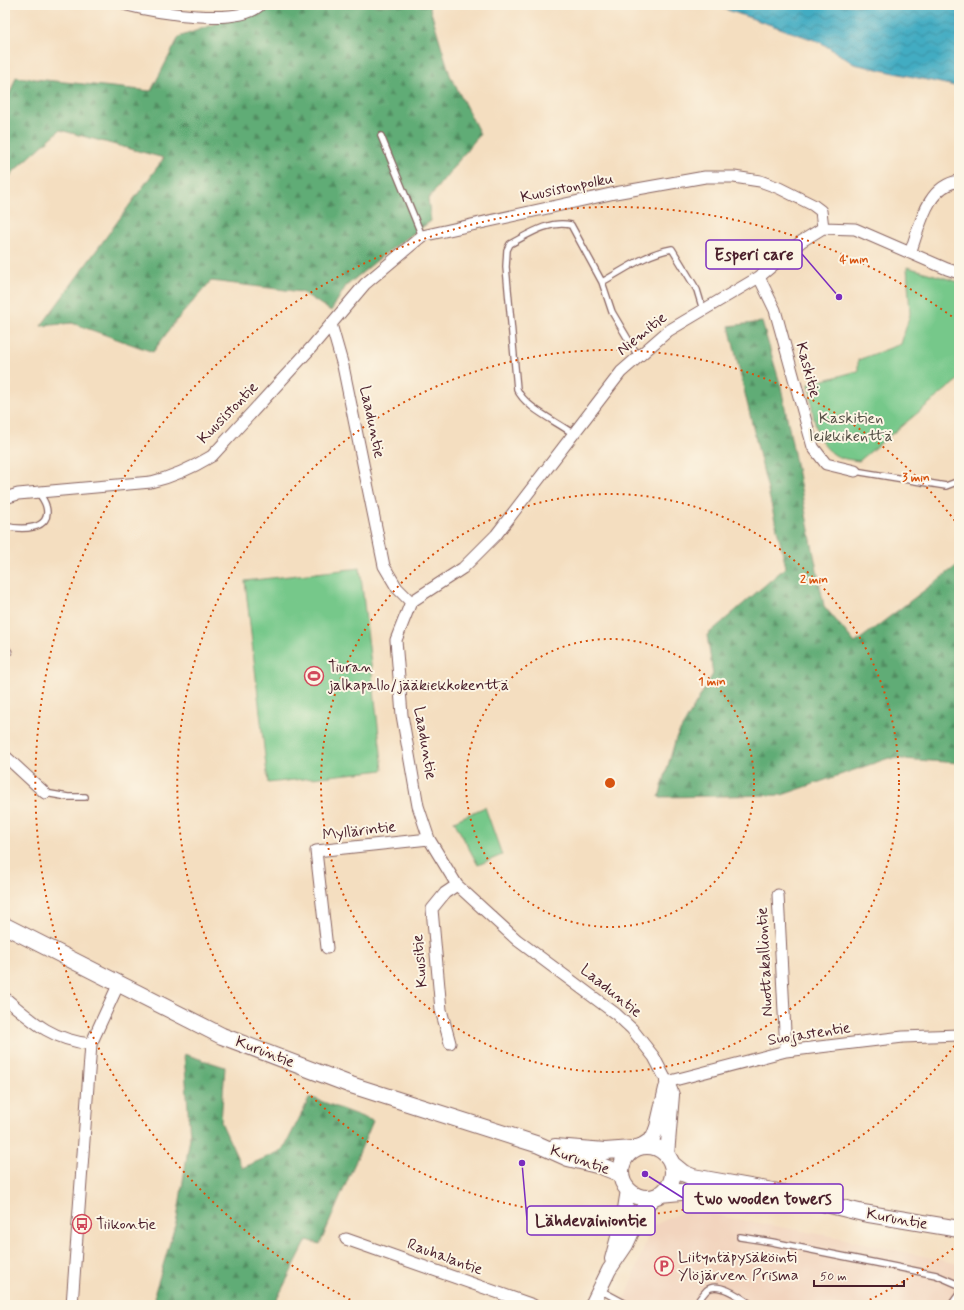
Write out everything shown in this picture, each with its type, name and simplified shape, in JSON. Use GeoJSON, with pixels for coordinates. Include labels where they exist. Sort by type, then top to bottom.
{"type":"FeatureCollection","features":[{"type":"Feature","properties":{"kind":"main road","name":"Kuruntie"},"geometry":{"type":"LineString","coordinates":[[5,926],[222,1036],[351,1085],[539,1145],[568,1158],[601,1166],[621,1174]]}},
{"type":"Feature","properties":{"kind":"main road","name":"Kuruntie"},"geometry":{"type":"LineString","coordinates":[[539,1145],[605,1151],[637,1148]]}},
{"type":"Feature","properties":{"kind":"main road"},"geometry":{"type":"LineString","coordinates":[[655,1147],[670,1159],[671,1181],[667,1189],[658,1195],[641,1197],[628,1190],[621,1174],[624,1160],[637,1148],[655,1147]]}},
{"type":"Feature","properties":{"kind":"main road","name":"Kuruntie"},"geometry":{"type":"LineString","coordinates":[[670,1159],[683,1173],[693,1177],[773,1191],[835,1208]]}},
{"type":"Feature","properties":{"kind":"main road","name":"Kuruntie"},"geometry":{"type":"LineString","coordinates":[[658,1195],[691,1191],[835,1208],[959,1229]]}},
{"type":"Feature","properties":{"kind":"street"},"geometry":{"type":"LineString","coordinates":[[127,5],[184,16],[236,14],[250,11],[259,6]]}},
{"type":"Feature","properties":{"kind":"street","name":"Kuusistonpolku"},"geometry":{"type":"LineString","coordinates":[[331,324],[365,284],[422,236],[616,193],[705,177],[734,177],[760,181],[779,188],[813,205],[821,211],[823,228]]}},
{"type":"Feature","properties":{"kind":"street"},"geometry":{"type":"LineString","coordinates":[[910,253],[930,201],[940,189],[959,181]]}},
{"type":"Feature","properties":{"kind":"street"},"geometry":{"type":"LineString","coordinates":[[823,228],[855,229],[947,270],[959,273]]}},
{"type":"Feature","properties":{"kind":"street","name":"Niemitie"},"geometry":{"type":"LineString","coordinates":[[411,602],[464,568],[496,535],[572,433],[620,372],[668,331],[759,277],[788,251],[823,228]]}},
{"type":"Feature","properties":{"kind":"street","name":"Kaskitie"},"geometry":{"type":"LineString","coordinates":[[759,277],[775,310],[813,448],[826,464],[855,471]]}},
{"type":"Feature","properties":{"kind":"street","name":"Kuusistontie"},"geometry":{"type":"LineString","coordinates":[[5,498],[18,494],[151,482],[191,468],[212,456],[331,324]]}},
{"type":"Feature","properties":{"kind":"street","name":"Laaduntie"},"geometry":{"type":"LineString","coordinates":[[331,324],[343,366],[384,566],[397,588],[411,602],[396,640],[402,715],[418,806],[429,839],[457,885],[517,940],[616,1014],[632,1029],[654,1057],[667,1082],[672,1096],[670,1159]]}},
{"type":"Feature","properties":{"kind":"street"},"geometry":{"type":"LineString","coordinates":[[5,756],[45,792]]}},
{"type":"Feature","properties":{"kind":"street","name":"Myllärintie"},"geometry":{"type":"LineString","coordinates":[[327,948],[316,852],[429,839]]}},
{"type":"Feature","properties":{"kind":"street","name":"Kuusitie"},"geometry":{"type":"LineString","coordinates":[[450,1043],[441,1010],[432,909],[445,893],[457,885]]}},
{"type":"Feature","properties":{"kind":"street","name":"Nuottakalliontie"},"geometry":{"type":"LineString","coordinates":[[778,895],[786,1051]]}},
{"type":"Feature","properties":{"kind":"street"},"geometry":{"type":"LineString","coordinates":[[72,1305],[90,1044],[119,983]]}},
{"type":"Feature","properties":{"kind":"street"},"geometry":{"type":"LineString","coordinates":[[5,998],[46,1031],[77,1043],[90,1044]]}},
{"type":"Feature","properties":{"kind":"street","name":"Suojastentie"},"geometry":{"type":"LineString","coordinates":[[667,1082],[786,1051],[903,1037],[959,1035]]}},
{"type":"Feature","properties":{"kind":"street"},"geometry":{"type":"LineString","coordinates":[[637,1148],[653,1138],[657,1127],[667,1082]]}},
{"type":"Feature","properties":{"kind":"street"},"geometry":{"type":"LineString","coordinates":[[609,1270],[624,1215],[628,1190]]}},
{"type":"Feature","properties":{"kind":"street"},"geometry":{"type":"LineString","coordinates":[[592,1305],[609,1270],[626,1245],[643,1208],[658,1195]]}},
{"type":"Feature","properties":{"kind":"street","name":"Rauhalantie"},"geometry":{"type":"LineString","coordinates":[[346,1239],[532,1305]]}},
{"type":"Feature","properties":{"kind":"lane"},"geometry":{"type":"LineString","coordinates":[[381,136],[422,236]]}},
{"type":"Feature","properties":{"kind":"lane"},"geometry":{"type":"LineString","coordinates":[[572,433],[531,406],[520,397],[517,389],[506,267],[507,250],[510,244],[549,225],[562,223],[571,225],[602,282],[612,312],[638,356]]}},
{"type":"Feature","properties":{"kind":"lane"},"geometry":{"type":"LineString","coordinates":[[602,282],[663,250],[672,249],[698,290],[703,310]]}},
{"type":"Feature","properties":{"kind":"lane"},"geometry":{"type":"LineString","coordinates":[[855,471],[946,486],[959,481]]}},
{"type":"Feature","properties":{"kind":"lane"},"geometry":{"type":"LineString","coordinates":[[5,526],[16,529],[28,528],[38,526],[44,521],[47,512],[46,505],[38,492]]}},
{"type":"Feature","properties":{"kind":"lane"},"geometry":{"type":"LineString","coordinates":[[45,792],[85,797]]}},
{"type":"Feature","properties":{"kind":"lane"},"geometry":{"type":"LineString","coordinates":[[740,1237],[936,1275],[959,1285]]}},
{"type":"Feature","properties":{"kind":"lane"},"geometry":{"type":"LineString","coordinates":[[696,1305],[708,1289],[716,1287],[731,1292],[752,1305]]}},
{"type":"Feature","properties":{"kind":"lane"},"geometry":{"type":"LineString","coordinates":[[599,1290],[628,1305]]}},
{"type":"Feature","properties":{"kind":"lane"},"geometry":{"type":"LineString","coordinates":[[951,1305],[959,1294]]}},
{"type":"Feature","properties":{"kind":"shaded area"},"geometry":{"type":"Polygon","coordinates":[[[686,1210],[841,1238],[959,1264],[959,1305],[620,1305],[627,1295],[651,1227],[686,1210]]]}},
{"type":"Feature","properties":{"kind":"green space"},"geometry":{"type":"Polygon","coordinates":[[[266,5],[429,5],[450,75],[480,134],[428,199],[431,221],[386,253],[346,286],[331,311],[302,292],[211,281],[175,322],[153,352],[72,323],[41,326],[164,158],[60,130],[15,170],[5,182],[5,107],[16,77],[151,91],[179,37],[266,5]]]}},
{"type":"Feature","properties":{"kind":"green space","name":"Kaskitien leikkikenttä"},"geometry":{"type":"Polygon","coordinates":[[[907,267],[959,282],[959,379],[859,461],[840,457],[827,449],[818,432],[813,413],[809,384],[858,371],[858,360],[901,344],[910,314],[907,267]]]}},
{"type":"Feature","properties":{"kind":"green space"},"geometry":{"type":"Polygon","coordinates":[[[762,322],[781,387],[824,606],[855,643],[959,564],[959,763],[889,758],[782,795],[659,797],[676,738],[713,674],[707,635],[786,567],[729,326],[762,322]]]}},
{"type":"Feature","properties":{"kind":"green space","name":"Tiuran jalkapallo/jääkiekkokenttä"},"geometry":{"type":"Polygon","coordinates":[[[360,568],[383,770],[268,783],[245,581],[360,568]]]}},
{"type":"Feature","properties":{"kind":"green space"},"geometry":{"type":"Polygon","coordinates":[[[485,807],[502,855],[478,865],[454,821],[485,807]]]}},
{"type":"Feature","properties":{"kind":"green space"},"geometry":{"type":"Polygon","coordinates":[[[184,1054],[225,1067],[221,1122],[242,1168],[283,1150],[310,1097],[373,1121],[320,1244],[307,1240],[274,1305],[156,1305],[155,1292],[177,1219],[190,1137],[184,1054]]]}},
{"type":"Feature","properties":{"kind":"water"},"geometry":{"type":"Polygon","coordinates":[[[713,5],[959,5],[959,87],[854,64],[820,42],[713,5]]]}},
{"type":"Feature","properties":{"kind":"place","name":"Esperi care"},"geometry":{"type":"Point","coordinates":[839,297]}},
{"type":"Feature","properties":{"kind":"place","name":"Tiuran jalkapallo/jääkiekkokenttä"},"geometry":{"type":"Point","coordinates":[314,676]}},
{"type":"Feature","properties":{"kind":"place","name":"Lähdevainiontie"},"geometry":{"type":"Point","coordinates":[522,1163]}},
{"type":"Feature","properties":{"kind":"place","name":"two wooden towers"},"geometry":{"type":"Point","coordinates":[645,1174]}},
{"type":"Feature","properties":{"kind":"place","name":"Tiikontie"},"geometry":{"type":"Point","coordinates":[82,1224]}},
{"type":"Feature","properties":{"kind":"place","name":"Liityntäpysäköinti Ylöjärven Prisma"},"geometry":{"type":"Point","coordinates":[664,1266]}}]}
